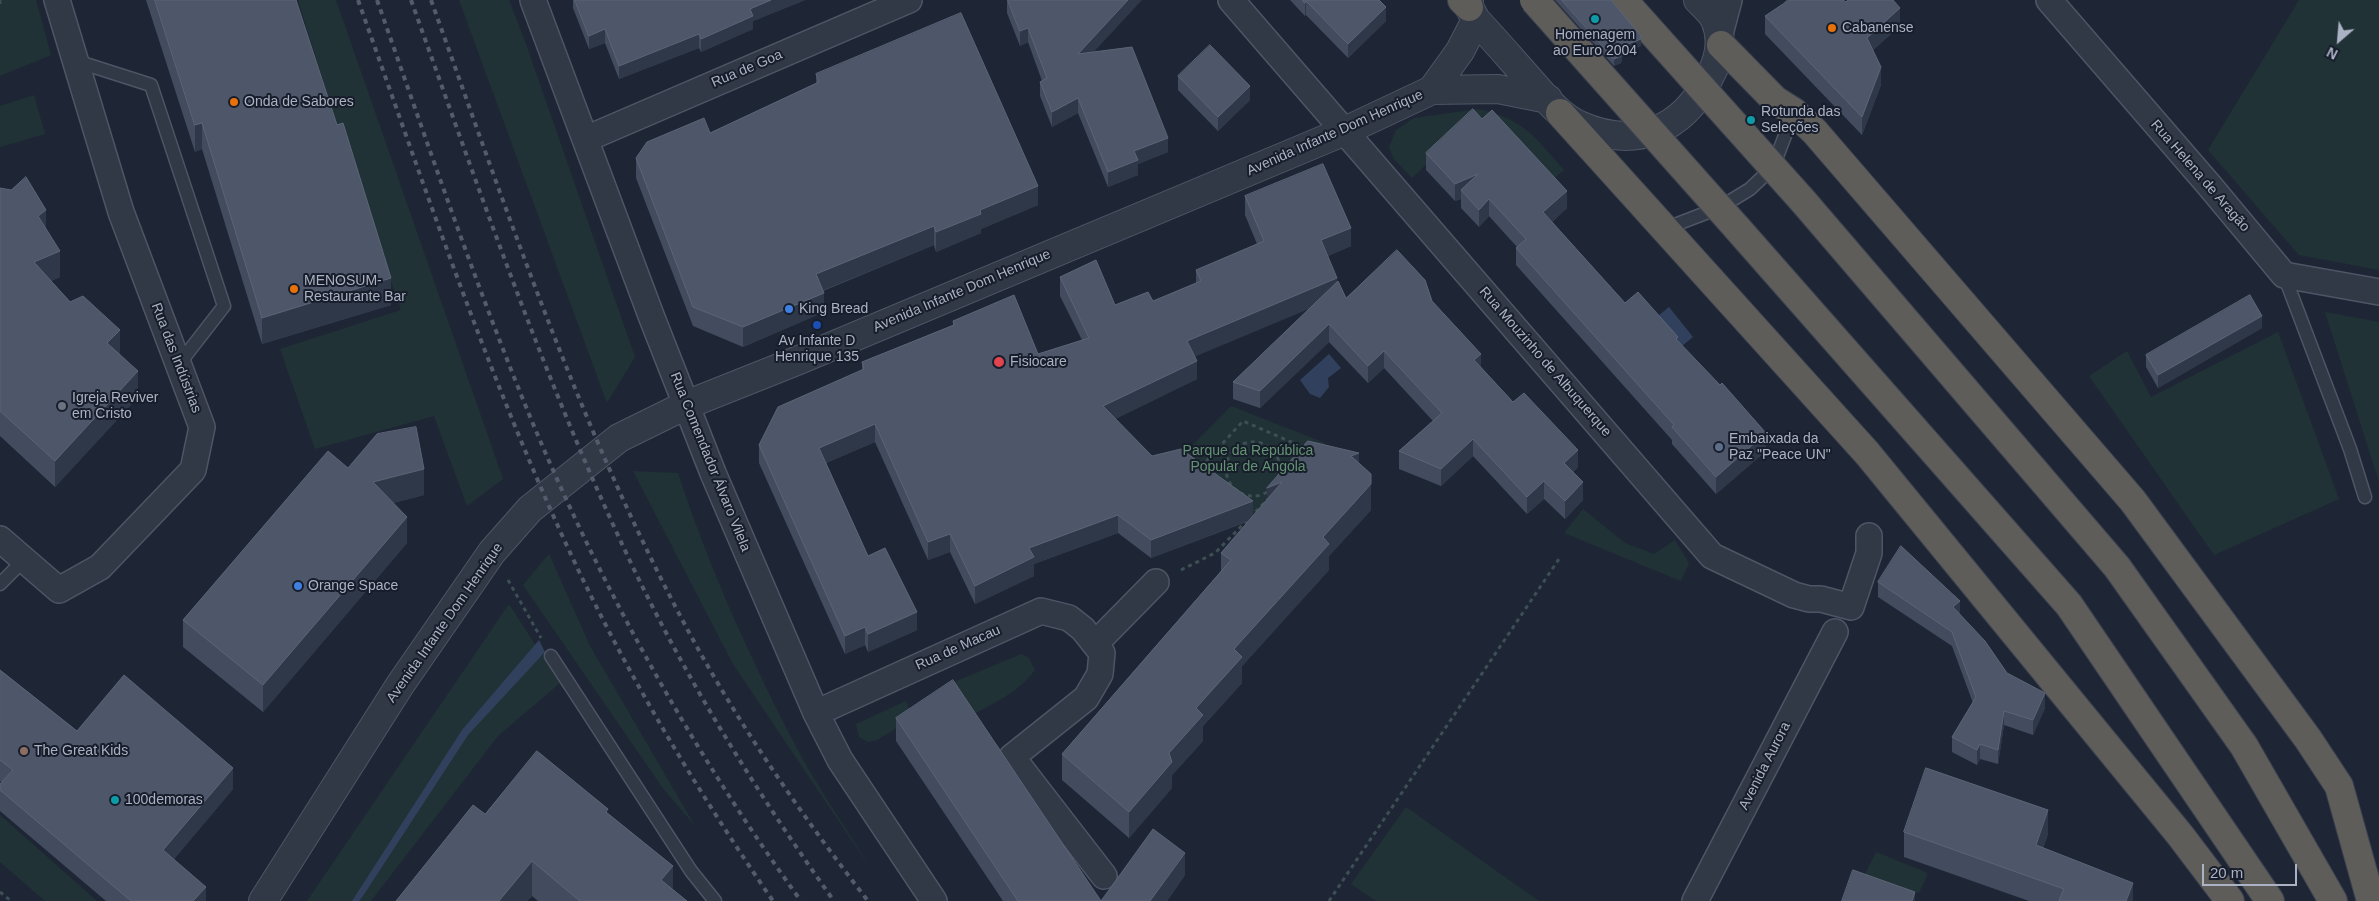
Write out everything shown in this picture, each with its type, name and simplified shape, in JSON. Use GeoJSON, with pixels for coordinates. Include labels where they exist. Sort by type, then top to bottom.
{"type":"FeatureCollection","features":[{"type":"Feature","properties":{"kind":"highway"},"geometry":{"type":"LineString","coordinates":[[1534,0],[2069,605],[2270,901]]}},
{"type":"Feature","properties":{"kind":"highway"},"geometry":{"type":"LineString","coordinates":[[1623,0],[1803,201],[2117,568],[2244,746],[2333,901]]}},
{"type":"Feature","properties":{"kind":"highway"},"geometry":{"type":"LineString","coordinates":[[1720,40],[1775,100],[1794,112],[1815,132],[2133,501],[2308,739],[2339,786],[2372,901]]}},
{"type":"Feature","properties":{"kind":"highway"},"geometry":{"type":"LineString","coordinates":[[1554,106],[1867,453],[2180,835],[2230,901]]}},
{"type":"Feature","properties":{"kind":"street","name":"Rua das Indústrias"},"geometry":{"type":"LineString","coordinates":[[0,539],[59,590],[100,567],[193,470],[202,427],[121,212],[57,0]]}},
{"type":"Feature","properties":{"kind":"street","name":"Rua Comendador Álvaro Vilela"},"geometry":{"type":"LineString","coordinates":[[532,0],[686,405],[816,713],[840,760],[934,901]]}},
{"type":"Feature","properties":{"kind":"street","name":"Rua de Goa"},"geometry":{"type":"LineString","coordinates":[[586,139],[909,0]]}},
{"type":"Feature","properties":{"kind":"street","name":"Rua Mouzinho de Albuquerque"},"geometry":{"type":"LineString","coordinates":[[1230,0],[1712,556],[1794,595],[1809,599],[1821,599],[1851,607],[1869,554],[1869,536]]}},
{"type":"Feature","properties":{"kind":"street"},"geometry":{"type":"LineString","coordinates":[[1698,0],[1715,18],[1720,40]]}},
{"type":"Feature","properties":{"kind":"street"},"geometry":{"type":"LineString","coordinates":[[1469,7],[1554,106],[1578,124],[1611,134],[1628,136],[1650,133],[1669,125],[1686,112],[1702,92],[1714,69],[1729,0]]}},
{"type":"Feature","properties":{"kind":"street","name":"Rua Helena de Aragão"},"geometry":{"type":"LineString","coordinates":[[2051,1],[2284,275]]}},
{"type":"Feature","properties":{"kind":"street","name":"Avenida Infante Dom Henrique"},"geometry":{"type":"LineString","coordinates":[[1432,90],[1460,51],[1469,7]]}},
{"type":"Feature","properties":{"kind":"street","name":"Avenida Infante Dom Henrique"},"geometry":{"type":"LineString","coordinates":[[263,901],[400,686],[492,552],[530,509],[619,438],[686,405],[799,360],[1345,131],[1432,90],[1498,89],[1554,106]]}},
{"type":"Feature","properties":{"kind":"street"},"geometry":{"type":"LineString","coordinates":[[2284,275],[2379,292]]}},
{"type":"Feature","properties":{"kind":"street"},"geometry":{"type":"LineString","coordinates":[[1104,876],[1012,757],[1086,698],[1100,674],[1102,652],[1095,644],[1156,582]]}},
{"type":"Feature","properties":{"kind":"street","name":"Rua de Macau"},"geometry":{"type":"LineString","coordinates":[[816,713],[1041,611],[1069,618],[1083,629],[1095,644]]}},
{"type":"Feature","properties":{"kind":"street","name":"Avenida Aurora"},"geometry":{"type":"LineString","coordinates":[[1695,901],[1835,632]]}},
{"type":"Feature","properties":{"kind":"lane"},"geometry":{"type":"LineString","coordinates":[[76,61],[151,85],[224,306],[179,364]]}},
{"type":"Feature","properties":{"kind":"lane"},"geometry":{"type":"LineString","coordinates":[[1664,229],[1719,208],[1750,188],[1773,167],[1794,112]]}},
{"type":"Feature","properties":{"kind":"lane"},"geometry":{"type":"LineString","coordinates":[[2284,275],[2350,449],[2365,497]]}},
{"type":"Feature","properties":{"kind":"lane"},"geometry":{"type":"LineString","coordinates":[[0,584],[24,560]]}},
{"type":"Feature","properties":{"kind":"lane"},"geometry":{"type":"LineString","coordinates":[[551,656],[691,871],[715,901]]}},
{"type":"Feature","properties":{"kind":"path"},"geometry":{"type":"LineString","coordinates":[[1196,472],[1243,421],[1311,451]]}},
{"type":"Feature","properties":{"kind":"path"},"geometry":{"type":"LineString","coordinates":[[1156,582],[1215,553],[1251,518],[1275,488],[1280,471],[1276,454],[1263,443],[1245,442],[1237,446],[1226,461],[1227,480],[1240,493],[1258,496],[1275,488],[1282,483]]}},
{"type":"Feature","properties":{"kind":"path"},"geometry":{"type":"LineString","coordinates":[[1237,498],[1240,493]]}},
{"type":"Feature","properties":{"kind":"path"},"geometry":{"type":"LineString","coordinates":[[1245,513],[1251,518]]}},
{"type":"Feature","properties":{"kind":"path"},"geometry":{"type":"LineString","coordinates":[[492,552],[551,656]]}},
{"type":"Feature","properties":{"kind":"path"},"geometry":{"type":"LineString","coordinates":[[1329,901],[1561,556]]}},
{"type":"Feature","properties":{"kind":"path"},"geometry":{"type":"LineString","coordinates":[[0,892],[10,901]]}},
{"type":"Feature","properties":{"kind":"green space"},"geometry":{"type":"Polygon","coordinates":[[[0,0],[36,0],[51,55],[0,76],[0,0]]]}},
{"type":"Feature","properties":{"kind":"green space"},"geometry":{"type":"Polygon","coordinates":[[[298,0],[336,0],[503,479],[467,506],[434,416],[315,449],[280,349],[401,310],[338,129],[298,0]]]}},
{"type":"Feature","properties":{"kind":"green space"},"geometry":{"type":"Polygon","coordinates":[[[459,0],[509,0],[526,44],[635,357],[607,403],[459,0]]]}},
{"type":"Feature","properties":{"kind":"green space"},"geometry":{"type":"Polygon","coordinates":[[[2299,0],[2379,0],[2379,270],[2299,255],[2208,150],[2299,0]]]}},
{"type":"Feature","properties":{"kind":"green space"},"geometry":{"type":"Polygon","coordinates":[[[34,95],[45,134],[0,147],[0,106],[34,95]]]}},
{"type":"Feature","properties":{"kind":"green space"},"geometry":{"type":"Polygon","coordinates":[[[1478,109],[1494,113],[1518,124],[1536,139],[1564,170],[1549,183],[1472,121],[1412,178],[1394,159],[1389,147],[1396,130],[1414,118],[1478,109]]]}},
{"type":"Feature","properties":{"kind":"green space"},"geometry":{"type":"Polygon","coordinates":[[[2325,312],[2379,322],[2379,482],[2325,312]]]}},
{"type":"Feature","properties":{"kind":"green space"},"geometry":{"type":"Polygon","coordinates":[[[2278,332],[2339,499],[2214,555],[2089,376],[2127,351],[2151,397],[2278,332]]]}},
{"type":"Feature","properties":{"kind":"green space","name":"Parque da República Popular de Angola"},"geometry":{"type":"Polygon","coordinates":[[[1231,406],[1325,443],[1257,520],[1179,459],[1231,406]]]}},
{"type":"Feature","properties":{"kind":"green space"},"geometry":{"type":"Polygon","coordinates":[[[633,471],[678,473],[718,582],[766,687],[809,770],[871,869],[733,664],[633,471]]]}},
{"type":"Feature","properties":{"kind":"green space"},"geometry":{"type":"Polygon","coordinates":[[[1583,509],[1625,543],[1654,554],[1675,540],[1689,563],[1681,581],[1564,533],[1583,509]]]}},
{"type":"Feature","properties":{"kind":"green space"},"geometry":{"type":"Polygon","coordinates":[[[549,554],[590,646],[695,826],[662,787],[523,585],[549,554]]]}},
{"type":"Feature","properties":{"kind":"green space"},"geometry":{"type":"Polygon","coordinates":[[[509,604],[560,683],[498,736],[371,901],[307,901],[509,604]]]}},
{"type":"Feature","properties":{"kind":"green space"},"geometry":{"type":"Polygon","coordinates":[[[1021,654],[1029,658],[1035,670],[1015,690],[974,714],[952,683],[1021,654]]]}},
{"type":"Feature","properties":{"kind":"green space"},"geometry":{"type":"Polygon","coordinates":[[[906,701],[913,718],[877,740],[868,742],[859,737],[856,724],[906,701]]]}},
{"type":"Feature","properties":{"kind":"green space"},"geometry":{"type":"Polygon","coordinates":[[[1406,807],[1539,901],[1376,901],[1351,884],[1406,807]]]}},
{"type":"Feature","properties":{"kind":"green space"},"geometry":{"type":"Polygon","coordinates":[[[0,815],[97,901],[45,901],[0,862],[0,815]]]}},
{"type":"Feature","properties":{"kind":"green space"},"geometry":{"type":"Polygon","coordinates":[[[1876,852],[1928,873],[1919,893],[1863,878],[1876,852]]]}},
{"type":"Feature","properties":{"kind":"water"},"geometry":{"type":"Polygon","coordinates":[[[1669,307],[1693,337],[1682,346],[1658,316],[1669,307]]]}},
{"type":"Feature","properties":{"kind":"water"},"geometry":{"type":"Polygon","coordinates":[[[1329,354],[1341,368],[1328,378],[1329,387],[1320,398],[1310,394],[1300,380],[1329,354]]]}},
{"type":"Feature","properties":{"kind":"water"},"geometry":{"type":"Polygon","coordinates":[[[539,640],[545,652],[468,735],[363,896],[359,901],[352,901],[462,730],[539,640]]]}},
{"type":"Feature","properties":{"kind":"building"},"geometry":{"type":"Polygon","coordinates":[[[155,0],[296,0],[337,125],[343,123],[391,278],[262,318],[202,123],[195,125],[155,0]]]}},
{"type":"Feature","properties":{"kind":"building"},"geometry":{"type":"Polygon","coordinates":[[[575,0],[771,0],[750,9],[753,16],[701,39],[699,34],[619,66],[605,29],[589,36],[575,0]]]}},
{"type":"Feature","properties":{"kind":"building"},"geometry":{"type":"Polygon","coordinates":[[[1008,0],[1128,0],[1078,54],[1132,47],[1168,138],[1134,151],[1138,160],[1108,172],[1078,98],[1052,112],[1040,82],[1047,78],[1028,28],[1020,31],[1008,0]]]}},
{"type":"Feature","properties":{"kind":"building"},"geometry":{"type":"Polygon","coordinates":[[[1303,0],[1379,0],[1386,7],[1348,44],[1303,0]]]}},
{"type":"Feature","properties":{"kind":"building"},"geometry":{"type":"Polygon","coordinates":[[[1562,0],[1611,0],[1641,36],[1641,39],[1623,46],[1621,56],[1614,59],[1562,0]]]}},
{"type":"Feature","properties":{"kind":"building"},"geometry":{"type":"Polygon","coordinates":[[[1788,0],[1843,0],[1846,2],[1848,0],[1893,0],[1900,8],[1867,38],[1881,67],[1862,117],[1765,16],[1788,0]]]}},
{"type":"Feature","properties":{"kind":"building"},"geometry":{"type":"Polygon","coordinates":[[[961,13],[1038,186],[980,210],[981,214],[936,232],[934,226],[816,274],[824,293],[743,327],[693,307],[636,158],[647,142],[704,118],[710,133],[819,82],[816,74],[961,13]]]}},
{"type":"Feature","properties":{"kind":"building"},"geometry":{"type":"Polygon","coordinates":[[[1210,45],[1250,86],[1218,117],[1178,76],[1210,45]]]}},
{"type":"Feature","properties":{"kind":"building"},"geometry":{"type":"Polygon","coordinates":[[[1473,109],[1482,119],[1492,110],[1567,191],[1543,212],[1625,303],[1638,292],[1678,337],[1676,339],[1720,385],[1722,383],[1766,433],[1716,477],[1672,427],[1674,425],[1516,248],[1526,239],[1489,199],[1479,210],[1461,190],[1478,174],[1455,184],[1426,153],[1473,109]]]}},
{"type":"Feature","properties":{"kind":"building"},"geometry":{"type":"Polygon","coordinates":[[[1323,164],[1351,228],[1321,240],[1337,278],[1187,341],[1197,361],[1103,406],[1152,456],[1181,449],[1253,501],[1151,540],[1118,515],[1029,548],[1034,557],[975,586],[950,534],[928,542],[875,424],[819,448],[868,556],[885,548],[917,612],[868,634],[865,627],[845,636],[759,445],[778,407],[864,369],[862,362],[954,325],[953,321],[1014,295],[1038,354],[1089,338],[1060,277],[1096,260],[1115,305],[1148,292],[1153,301],[1201,281],[1196,270],[1264,241],[1245,196],[1323,164]]]}},
{"type":"Feature","properties":{"kind":"building"},"geometry":{"type":"Polygon","coordinates":[[[26,177],[46,210],[38,216],[60,251],[34,262],[70,302],[83,296],[120,330],[107,343],[138,371],[55,461],[0,411],[0,188],[11,190],[26,177]]]}},
{"type":"Feature","properties":{"kind":"building"},"geometry":{"type":"Polygon","coordinates":[[[1397,250],[1425,280],[1432,301],[1481,354],[1474,360],[1513,402],[1524,393],[1578,450],[1564,463],[1583,482],[1565,501],[1544,481],[1527,497],[1473,439],[1441,469],[1399,451],[1442,413],[1384,351],[1368,366],[1329,324],[1260,391],[1233,382],[1338,281],[1346,298],[1397,250]]]}},
{"type":"Feature","properties":{"kind":"building"},"geometry":{"type":"Polygon","coordinates":[[[2250,295],[2262,316],[2158,375],[2146,355],[2250,295]]]}},
{"type":"Feature","properties":{"kind":"building"},"geometry":{"type":"Polygon","coordinates":[[[416,427],[424,469],[373,482],[407,517],[263,685],[183,620],[328,451],[348,468],[377,434],[416,427]]]}},
{"type":"Feature","properties":{"kind":"building"},"geometry":{"type":"Polygon","coordinates":[[[1308,441],[1359,453],[1351,456],[1371,474],[1371,484],[1323,537],[1329,544],[1234,649],[1242,657],[1196,708],[1203,715],[1169,753],[1172,762],[1129,812],[1062,754],[1231,560],[1221,553],[1282,482],[1267,488],[1308,441]]]}},
{"type":"Feature","properties":{"kind":"building"},"geometry":{"type":"Polygon","coordinates":[[[1901,546],[1960,601],[1953,607],[1985,641],[2007,673],[2045,693],[2033,720],[2004,711],[1998,750],[1980,744],[1977,750],[1952,737],[1976,697],[1952,632],[1878,582],[1901,546]]]}},
{"type":"Feature","properties":{"kind":"building","name":"100demoras"},"geometry":{"type":"Polygon","coordinates":[[[0,670],[77,731],[124,675],[233,768],[163,850],[206,887],[193,901],[131,901],[0,790],[0,784],[13,770],[0,760],[0,670]]]}},
{"type":"Feature","properties":{"kind":"building"},"geometry":{"type":"Polygon","coordinates":[[[953,680],[1101,901],[1018,901],[896,718],[953,680]]]}},
{"type":"Feature","properties":{"kind":"building"},"geometry":{"type":"Polygon","coordinates":[[[537,751],[608,809],[606,812],[673,866],[661,880],[687,901],[580,901],[532,861],[499,901],[396,901],[473,805],[485,814],[537,751]]]}},
{"type":"Feature","properties":{"kind":"building"},"geometry":{"type":"Polygon","coordinates":[[[1926,768],[2048,810],[2036,845],[2133,883],[2126,901],[2059,901],[2064,889],[1904,832],[1926,768]]]}},
{"type":"Feature","properties":{"kind":"building"},"geometry":{"type":"Polygon","coordinates":[[[1153,829],[1185,853],[1150,901],[1101,901],[1153,829]]]}},
{"type":"Feature","properties":{"kind":"building"},"geometry":{"type":"Polygon","coordinates":[[[1853,870],[1915,892],[1912,901],[1842,901],[1853,870]]]}},
{"type":"Feature","properties":{"kind":"railway"},"geometry":{"type":"LineString","coordinates":[[358,0],[428,198],[502,395],[557,524],[604,622],[656,717],[713,810],[773,901]]}},
{"type":"Feature","properties":{"kind":"railway"},"geometry":{"type":"LineString","coordinates":[[377,0],[502,348],[580,529],[612,594],[682,720],[760,842],[801,901]]}},
{"type":"Feature","properties":{"kind":"railway"},"geometry":{"type":"LineString","coordinates":[[411,0],[541,354],[569,424],[630,561],[675,650],[724,736],[834,901]]}},
{"type":"Feature","properties":{"kind":"railway"},"geometry":{"type":"LineString","coordinates":[[431,0],[546,316],[610,471],[646,548],[684,623],[747,731],[818,834],[868,901]]}},
{"type":"Feature","properties":{"kind":"place","name":"Homenagem ao Euro 2004"},"geometry":{"type":"Point","coordinates":[1595,19]}},
{"type":"Feature","properties":{"kind":"place","name":"Cabanense"},"geometry":{"type":"Point","coordinates":[1832,28]}},
{"type":"Feature","properties":{"kind":"place","name":"Onda de Sabores"},"geometry":{"type":"Point","coordinates":[234,102]}},
{"type":"Feature","properties":{"kind":"place","name":"Rotunda das Seleções"},"geometry":{"type":"Point","coordinates":[1751,120]}},
{"type":"Feature","properties":{"kind":"place","name":"MENOSUM- Restaurante Bar"},"geometry":{"type":"Point","coordinates":[294,289]}},
{"type":"Feature","properties":{"kind":"place","name":"King Bread"},"geometry":{"type":"Point","coordinates":[789,309]}},
{"type":"Feature","properties":{"kind":"place","name":"Av Infante D Henrique 135"},"geometry":{"type":"Point","coordinates":[817,325]}},
{"type":"Feature","properties":{"kind":"place","name":"Fisiocare"},"geometry":{"type":"Point","coordinates":[999,362]}},
{"type":"Feature","properties":{"kind":"place","name":"Igreja Reviver em Cristo"},"geometry":{"type":"Point","coordinates":[62,406]}},
{"type":"Feature","properties":{"kind":"place","name":"Embaixada da Paz \"Peace UN\""},"geometry":{"type":"Point","coordinates":[1719,447]}},
{"type":"Feature","properties":{"kind":"place","name":"Orange Space"},"geometry":{"type":"Point","coordinates":[298,586]}},
{"type":"Feature","properties":{"kind":"place","name":"The Great Kids"},"geometry":{"type":"Point","coordinates":[24,751]}},
{"type":"Feature","properties":{"kind":"place","name":"100demoras"},"geometry":{"type":"Point","coordinates":[115,800]}}]}
